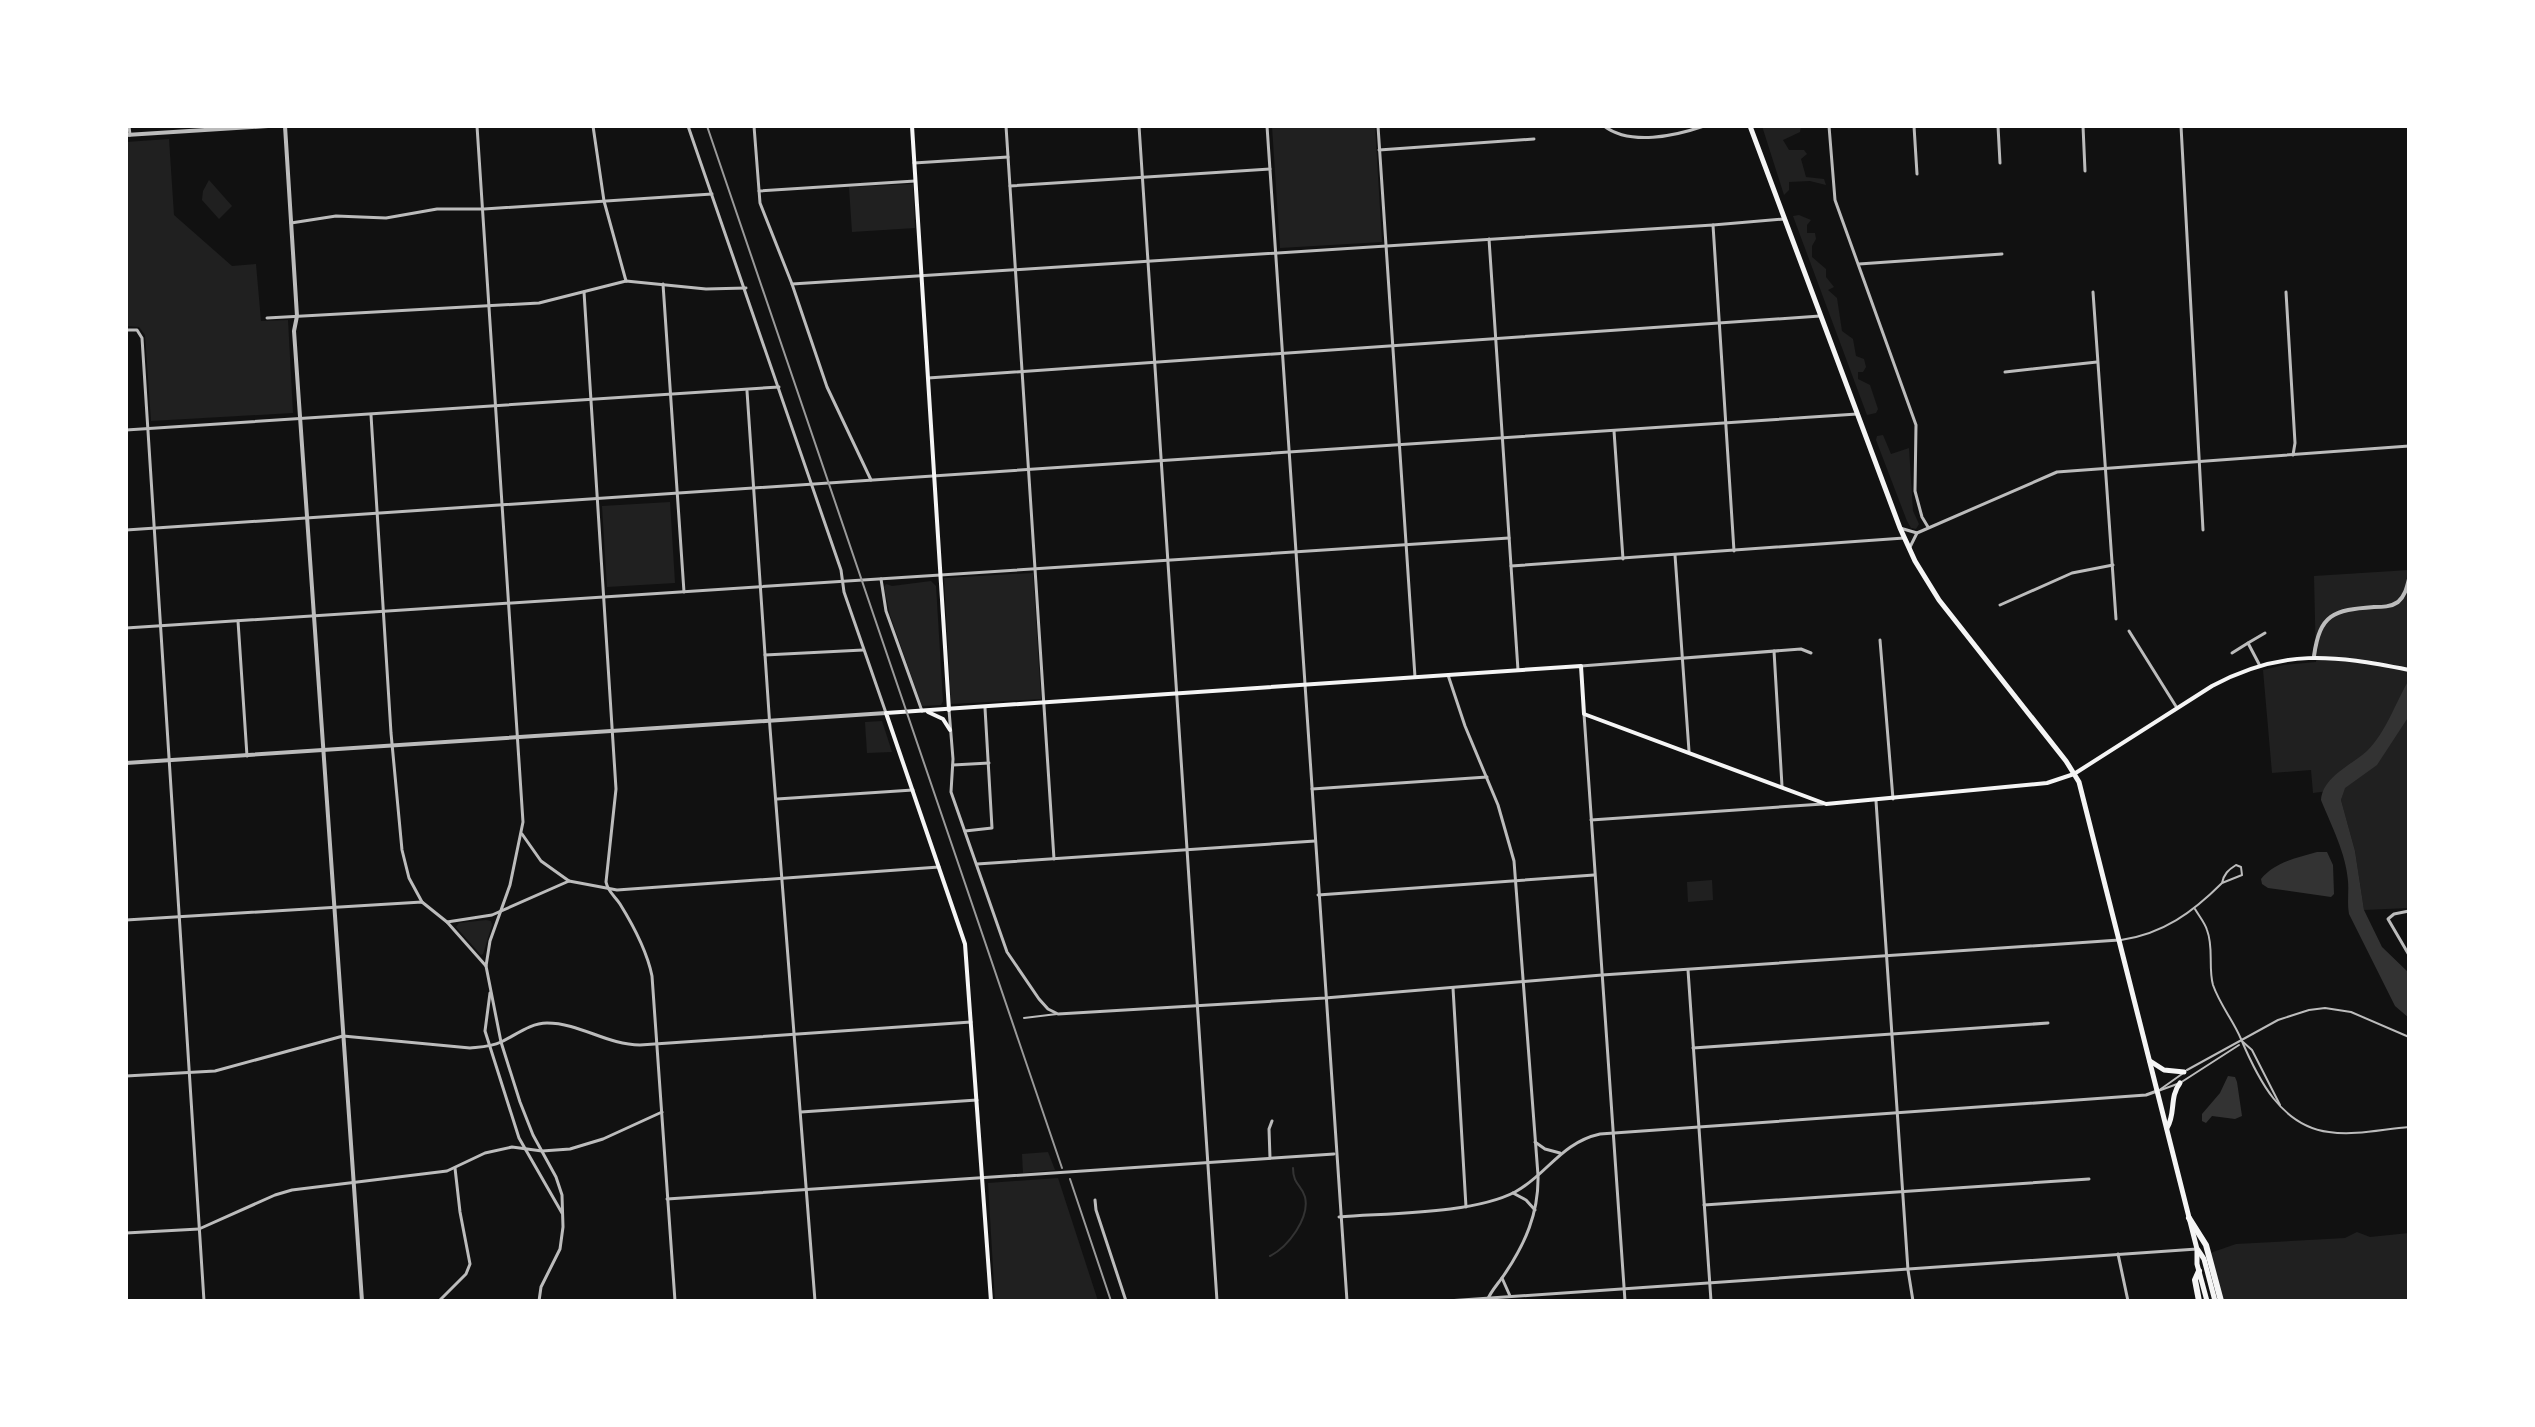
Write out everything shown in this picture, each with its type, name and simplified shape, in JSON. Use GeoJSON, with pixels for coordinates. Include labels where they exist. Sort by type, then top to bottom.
{"type":"FeatureCollection","features":[{"type":"Feature","properties":{"kind":"highway"},"geometry":{"type":"LineString","coordinates":[[2189,1218],[2206,1245],[2218,1301]]}},
{"type":"Feature","properties":{"kind":"highway"},"geometry":{"type":"LineString","coordinates":[[2199,1271],[2195,1280],[2199,1301]]}},
{"type":"Feature","properties":{"kind":"main road"},"geometry":{"type":"LineString","coordinates":[[912,126],[949,710]]}},
{"type":"Feature","properties":{"kind":"main road"},"geometry":{"type":"LineString","coordinates":[[1750,126],[1909,549],[1945,609],[2074,774],[2085,801],[2197,1249],[2207,1301]]}},
{"type":"Feature","properties":{"kind":"main road"},"geometry":{"type":"LineString","coordinates":[[991,1301],[965,944],[886,713],[1581,666],[1584,714],[1826,804],[2047,783],[2074,774],[2200,693],[2259,664],[2288,658],[2339,657],[2409,670]]}},
{"type":"Feature","properties":{"kind":"main road"},"geometry":{"type":"LineString","coordinates":[[922,711],[940,717],[950,730]]}},
{"type":"Feature","properties":{"kind":"main road"},"geometry":{"type":"LineString","coordinates":[[2149,1060],[2164,1070],[2184,1072]]}},
{"type":"Feature","properties":{"kind":"main road"},"geometry":{"type":"LineString","coordinates":[[2166,1129],[2172,1121],[2173,1098],[2180,1083]]}},
{"type":"Feature","properties":{"kind":"main road"},"geometry":{"type":"LineString","coordinates":[[2197,1249],[2204,1259],[2218,1301]]}},
{"type":"Feature","properties":{"kind":"street"},"geometry":{"type":"LineString","coordinates":[[129,126],[128,135],[268,126]]}},
{"type":"Feature","properties":{"kind":"street"},"geometry":{"type":"LineString","coordinates":[[285,126],[312,616],[362,1301]]}},
{"type":"Feature","properties":{"kind":"street"},"geometry":{"type":"LineString","coordinates":[[477,126],[523,810],[522,834],[490,941],[486,966],[501,1042],[520,1102],[559,1186],[563,1216],[560,1249],[541,1287],[539,1301]]}},
{"type":"Feature","properties":{"kind":"street"},"geometry":{"type":"LineString","coordinates":[[593,126],[604,201],[626,281]]}},
{"type":"Feature","properties":{"kind":"street"},"geometry":{"type":"LineString","coordinates":[[126,763],[886,713],[746,288],[688,126]]}},
{"type":"Feature","properties":{"kind":"street"},"geometry":{"type":"LineString","coordinates":[[754,126],[758,191],[827,387],[871,480]]}},
{"type":"Feature","properties":{"kind":"street"},"geometry":{"type":"LineString","coordinates":[[1006,126],[1054,859]]}},
{"type":"Feature","properties":{"kind":"street"},"geometry":{"type":"LineString","coordinates":[[1139,126],[1217,1301]]}},
{"type":"Feature","properties":{"kind":"street"},"geometry":{"type":"LineString","coordinates":[[1267,126],[1347,1301]]}},
{"type":"Feature","properties":{"kind":"street"},"geometry":{"type":"LineString","coordinates":[[1378,126],[1415,677]]}},
{"type":"Feature","properties":{"kind":"street"},"geometry":{"type":"LineString","coordinates":[[1604,126],[1616,134],[1632,137],[1676,133],[1704,126]]}},
{"type":"Feature","properties":{"kind":"street"},"geometry":{"type":"LineString","coordinates":[[1829,126],[1834,194],[1916,425],[1915,491],[1928,527]]}},
{"type":"Feature","properties":{"kind":"street"},"geometry":{"type":"LineString","coordinates":[[1914,126],[1917,174]]}},
{"type":"Feature","properties":{"kind":"street"},"geometry":{"type":"LineString","coordinates":[[1998,126],[2000,163]]}},
{"type":"Feature","properties":{"kind":"street"},"geometry":{"type":"LineString","coordinates":[[2083,126],[2085,171]]}},
{"type":"Feature","properties":{"kind":"street"},"geometry":{"type":"LineString","coordinates":[[2181,126],[2203,530]]}},
{"type":"Feature","properties":{"kind":"street"},"geometry":{"type":"LineString","coordinates":[[1379,150],[1534,139]]}},
{"type":"Feature","properties":{"kind":"street"},"geometry":{"type":"LineString","coordinates":[[914,163],[1008,157]]}},
{"type":"Feature","properties":{"kind":"street"},"geometry":{"type":"LineString","coordinates":[[1010,186],[1270,169]]}},
{"type":"Feature","properties":{"kind":"street"},"geometry":{"type":"LineString","coordinates":[[758,191],[915,181]]}},
{"type":"Feature","properties":{"kind":"street"},"geometry":{"type":"LineString","coordinates":[[291,223],[336,216],[386,218],[437,209],[484,209],[712,194]]}},
{"type":"Feature","properties":{"kind":"street"},"geometry":{"type":"LineString","coordinates":[[792,284],[1784,219]]}},
{"type":"Feature","properties":{"kind":"street"},"geometry":{"type":"LineString","coordinates":[[1713,225],[1734,551]]}},
{"type":"Feature","properties":{"kind":"street"},"geometry":{"type":"LineString","coordinates":[[1489,239],[1518,670]]}},
{"type":"Feature","properties":{"kind":"street"},"geometry":{"type":"LineString","coordinates":[[1859,264],[2002,254]]}},
{"type":"Feature","properties":{"kind":"street"},"geometry":{"type":"LineString","coordinates":[[267,318],[539,303],[626,281],[706,289],[746,288]]}},
{"type":"Feature","properties":{"kind":"street"},"geometry":{"type":"LineString","coordinates":[[663,284],[684,592]]}},
{"type":"Feature","properties":{"kind":"street"},"geometry":{"type":"LineString","coordinates":[[584,292],[616,800],[607,873],[608,889],[624,912],[651,970],[675,1301]]}},
{"type":"Feature","properties":{"kind":"street"},"geometry":{"type":"LineString","coordinates":[[2093,292],[2116,619]]}},
{"type":"Feature","properties":{"kind":"street"},"geometry":{"type":"LineString","coordinates":[[2286,292],[2295,443],[2293,455]]}},
{"type":"Feature","properties":{"kind":"street"},"geometry":{"type":"LineString","coordinates":[[928,378],[1820,316]]}},
{"type":"Feature","properties":{"kind":"street"},"geometry":{"type":"LineString","coordinates":[[126,330],[137,330],[142,338],[204,1301]]}},
{"type":"Feature","properties":{"kind":"street"},"geometry":{"type":"LineString","coordinates":[[2005,372],[2097,361]]}},
{"type":"Feature","properties":{"kind":"street"},"geometry":{"type":"LineString","coordinates":[[126,430],[779,387]]}},
{"type":"Feature","properties":{"kind":"street"},"geometry":{"type":"LineString","coordinates":[[747,391],[769,721],[815,1301]]}},
{"type":"Feature","properties":{"kind":"street"},"geometry":{"type":"LineString","coordinates":[[126,530],[1857,414]]}},
{"type":"Feature","properties":{"kind":"street"},"geometry":{"type":"LineString","coordinates":[[371,415],[392,746],[403,857],[409,878],[422,902],[447,922],[486,966]]}},
{"type":"Feature","properties":{"kind":"street"},"geometry":{"type":"LineString","coordinates":[[1614,431],[1623,559]]}},
{"type":"Feature","properties":{"kind":"street"},"geometry":{"type":"LineString","coordinates":[[1909,549],[1917,533],[1928,527],[2054,473],[2409,446]]}},
{"type":"Feature","properties":{"kind":"street"},"geometry":{"type":"LineString","coordinates":[[1900,528],[1917,533]]}},
{"type":"Feature","properties":{"kind":"street"},"geometry":{"type":"LineString","coordinates":[[126,628],[1509,538]]}},
{"type":"Feature","properties":{"kind":"street"},"geometry":{"type":"LineString","coordinates":[[1511,566],[1904,538]]}},
{"type":"Feature","properties":{"kind":"street"},"geometry":{"type":"LineString","coordinates":[[1675,555],[1689,754]]}},
{"type":"Feature","properties":{"kind":"street"},"geometry":{"type":"LineString","coordinates":[[2000,605],[2078,571],[2113,565]]}},
{"type":"Feature","properties":{"kind":"street"},"geometry":{"type":"LineString","coordinates":[[881,579],[886,611],[922,711]]}},
{"type":"Feature","properties":{"kind":"street"},"geometry":{"type":"LineString","coordinates":[[2314,656],[2317,633],[2323,623],[2346,609],[2394,604],[2403,595],[2409,579]]}},
{"type":"Feature","properties":{"kind":"street"},"geometry":{"type":"LineString","coordinates":[[238,621],[247,756]]}},
{"type":"Feature","properties":{"kind":"street"},"geometry":{"type":"LineString","coordinates":[[2129,631],[2177,708]]}},
{"type":"Feature","properties":{"kind":"street"},"geometry":{"type":"LineString","coordinates":[[2232,653],[2265,633]]}},
{"type":"Feature","properties":{"kind":"street"},"geometry":{"type":"LineString","coordinates":[[1880,640],[1893,799]]}},
{"type":"Feature","properties":{"kind":"street"},"geometry":{"type":"LineString","coordinates":[[2248,643],[2259,664]]}},
{"type":"Feature","properties":{"kind":"street"},"geometry":{"type":"LineString","coordinates":[[1581,666],[1801,649],[1811,653]]}},
{"type":"Feature","properties":{"kind":"street"},"geometry":{"type":"LineString","coordinates":[[765,655],[863,650]]}},
{"type":"Feature","properties":{"kind":"street"},"geometry":{"type":"LineString","coordinates":[[1774,651],[1782,786]]}},
{"type":"Feature","properties":{"kind":"street"},"geometry":{"type":"LineString","coordinates":[[1448,675],[1508,837],[1516,880],[1538,1175],[1535,1211],[1521,1248],[1486,1300]]}},
{"type":"Feature","properties":{"kind":"street"},"geometry":{"type":"LineString","coordinates":[[963,831],[992,828],[985,708]]}},
{"type":"Feature","properties":{"kind":"street"},"geometry":{"type":"LineString","coordinates":[[949,710],[951,792],[963,831],[1010,960],[1044,1005],[1058,1014],[1325,998],[1602,975],[2119,940]]}},
{"type":"Feature","properties":{"kind":"street"},"geometry":{"type":"LineString","coordinates":[[1584,714],[1625,1301]]}},
{"type":"Feature","properties":{"kind":"street"},"geometry":{"type":"LineString","coordinates":[[952,765],[989,763]]}},
{"type":"Feature","properties":{"kind":"street"},"geometry":{"type":"LineString","coordinates":[[1312,789],[1488,777]]}},
{"type":"Feature","properties":{"kind":"street"},"geometry":{"type":"LineString","coordinates":[[775,799],[913,790]]}},
{"type":"Feature","properties":{"kind":"street"},"geometry":{"type":"LineString","coordinates":[[1876,801],[1908,1270],[1913,1301]]}},
{"type":"Feature","properties":{"kind":"street"},"geometry":{"type":"LineString","coordinates":[[1591,820],[1826,804]]}},
{"type":"Feature","properties":{"kind":"street"},"geometry":{"type":"LineString","coordinates":[[522,834],[541,861],[569,881],[608,889],[939,867]]}},
{"type":"Feature","properties":{"kind":"street"},"geometry":{"type":"LineString","coordinates":[[977,864],[1315,841]]}},
{"type":"Feature","properties":{"kind":"street"},"geometry":{"type":"LineString","coordinates":[[1318,895],[1595,874]]}},
{"type":"Feature","properties":{"kind":"street"},"geometry":{"type":"LineString","coordinates":[[447,922],[501,911],[569,881]]}},
{"type":"Feature","properties":{"kind":"street"},"geometry":{"type":"LineString","coordinates":[[126,920],[422,902]]}},
{"type":"Feature","properties":{"kind":"street"},"geometry":{"type":"LineString","coordinates":[[2409,911],[2394,914],[2388,919],[2409,955]]}},
{"type":"Feature","properties":{"kind":"street"},"geometry":{"type":"LineString","coordinates":[[1688,970],[1711,1301]]}},
{"type":"Feature","properties":{"kind":"street"},"geometry":{"type":"LineString","coordinates":[[1453,988],[1466,1207]]}},
{"type":"Feature","properties":{"kind":"street"},"geometry":{"type":"LineString","coordinates":[[491,990],[485,1020],[489,1046],[523,1148],[563,1216]]}},
{"type":"Feature","properties":{"kind":"street"},"geometry":{"type":"LineString","coordinates":[[126,1076],[233,1067],[343,1036],[435,1047],[489,1046],[534,1025],[550,1023],[626,1044],[971,1022]]}},
{"type":"Feature","properties":{"kind":"street"},"geometry":{"type":"LineString","coordinates":[[1693,1048],[2048,1023]]}},
{"type":"Feature","properties":{"kind":"street"},"geometry":{"type":"LineString","coordinates":[[1339,1217],[1466,1207],[1513,1193],[1538,1175],[1560,1153],[1590,1136],[1613,1132],[2146,1095],[2157,1091]]}},
{"type":"Feature","properties":{"kind":"street"},"geometry":{"type":"LineString","coordinates":[[800,1112],[977,1100]]}},
{"type":"Feature","properties":{"kind":"street"},"geometry":{"type":"LineString","coordinates":[[126,1233],[199,1229],[275,1195],[309,1187],[455,1168],[485,1153],[512,1147],[557,1151],[590,1144],[662,1112]]}},
{"type":"Feature","properties":{"kind":"street"},"geometry":{"type":"LineString","coordinates":[[1270,1158],[1269,1129],[1272,1121]]}},
{"type":"Feature","properties":{"kind":"street"},"geometry":{"type":"LineString","coordinates":[[1535,1142],[1560,1153]]}},
{"type":"Feature","properties":{"kind":"street"},"geometry":{"type":"LineString","coordinates":[[667,1199],[1336,1154]]}},
{"type":"Feature","properties":{"kind":"street"},"geometry":{"type":"LineString","coordinates":[[439,1301],[466,1274],[470,1264],[455,1168]]}},
{"type":"Feature","properties":{"kind":"street"},"geometry":{"type":"LineString","coordinates":[[1704,1205],[2089,1179]]}},
{"type":"Feature","properties":{"kind":"street"},"geometry":{"type":"LineString","coordinates":[[1513,1193],[1526,1200],[1535,1211]]}},
{"type":"Feature","properties":{"kind":"street"},"geometry":{"type":"LineString","coordinates":[[1095,1200],[1126,1301]]}},
{"type":"Feature","properties":{"kind":"street"},"geometry":{"type":"LineString","coordinates":[[1447,1301],[2197,1249]]}},
{"type":"Feature","properties":{"kind":"street"},"geometry":{"type":"LineString","coordinates":[[2118,1254],[2128,1301]]}},
{"type":"Feature","properties":{"kind":"street"},"geometry":{"type":"LineString","coordinates":[[1502,1278],[1511,1297]]}},
{"type":"Feature","properties":{"kind":"lane"},"geometry":{"type":"LineString","coordinates":[[2119,940],[2134,938],[2174,923],[2195,909],[2222,883],[2242,875],[2241,867],[2236,865],[2229,869],[2223,875],[2222,883]]}},
{"type":"Feature","properties":{"kind":"lane"},"geometry":{"type":"LineString","coordinates":[[2195,909],[2207,927],[2211,974],[2217,994],[2253,1066],[2274,1100],[2287,1114],[2309,1127],[2328,1132],[2409,1127]]}},
{"type":"Feature","properties":{"kind":"lane"},"geometry":{"type":"LineString","coordinates":[[2157,1091],[2184,1072],[2291,1015],[2325,1008],[2361,1015],[2409,1037]]}},
{"type":"Feature","properties":{"kind":"lane"},"geometry":{"type":"LineString","coordinates":[[1024,1018],[1058,1014]]}},
{"type":"Feature","properties":{"kind":"lane"},"geometry":{"type":"LineString","coordinates":[[2157,1091],[2180,1083],[2243,1042]]}},
{"type":"Feature","properties":{"kind":"lane"},"geometry":{"type":"LineString","coordinates":[[2243,1042],[2252,1050],[2281,1107]]}},
{"type":"Feature","properties":{"kind":"shaded area"},"geometry":{"type":"Polygon","coordinates":[[[1272,126],[1375,126],[1382,242],[1280,248],[1272,126]]]}},
{"type":"Feature","properties":{"kind":"shaded area"},"geometry":{"type":"Polygon","coordinates":[[[1762,126],[1801,127],[1800,132],[1783,140],[1789,150],[1804,150],[1807,154],[1801,159],[1806,177],[1824,179],[1826,185],[1810,181],[1789,182],[1789,190],[1784,195],[1762,126]]]}},
{"type":"Feature","properties":{"kind":"shaded area"},"geometry":{"type":"Polygon","coordinates":[[[169,139],[174,215],[232,266],[256,264],[261,321],[288,320],[293,413],[151,421],[145,335],[139,327],[126,326],[126,142],[169,139]]]}},
{"type":"Feature","properties":{"kind":"shaded area"},"geometry":{"type":"Polygon","coordinates":[[[209,180],[232,206],[219,219],[202,200],[209,180]]]}},
{"type":"Feature","properties":{"kind":"shaded area"},"geometry":{"type":"Polygon","coordinates":[[[913,184],[915,228],[852,232],[849,187],[913,184]]]}},
{"type":"Feature","properties":{"kind":"shaded area"},"geometry":{"type":"Polygon","coordinates":[[[1793,216],[1811,220],[1807,233],[1815,233],[1816,239],[1812,257],[1826,269],[1826,277],[1834,287],[1828,290],[1837,298],[1842,331],[1853,339],[1856,356],[1864,359],[1866,367],[1863,372],[1858,372],[1858,379],[1870,385],[1878,409],[1876,413],[1867,415],[1793,216]]]}},
{"type":"Feature","properties":{"kind":"shaded area"},"geometry":{"type":"Polygon","coordinates":[[[1883,435],[1891,454],[1909,448],[1913,511],[1919,524],[1916,529],[1911,528],[1907,521],[1876,440],[1877,436],[1883,435]]]}},
{"type":"Feature","properties":{"kind":"shaded area"},"geometry":{"type":"Polygon","coordinates":[[[670,502],[675,583],[607,587],[602,506],[670,502]]]}},
{"type":"Feature","properties":{"kind":"shaded area"},"geometry":{"type":"Polygon","coordinates":[[[2409,570],[2409,908],[2364,910],[2355,851],[2341,800],[2344,789],[2313,793],[2311,770],[2272,773],[2263,670],[2316,662],[2314,576],[2409,570]]]}},
{"type":"Feature","properties":{"kind":"shaded area"},"geometry":{"type":"Polygon","coordinates":[[[1033,573],[1041,699],[951,704],[944,578],[1033,573]]]}},
{"type":"Feature","properties":{"kind":"shaded area"},"geometry":{"type":"Polygon","coordinates":[[[931,581],[936,586],[943,701],[941,705],[922,706],[890,615],[884,587],[886,584],[931,581]]]}},
{"type":"Feature","properties":{"kind":"shaded area"},"geometry":{"type":"Polygon","coordinates":[[[2409,680],[2409,716],[2377,765],[2345,788],[2341,800],[2355,851],[2364,910],[2382,947],[2409,973],[2409,1018],[2395,1006],[2349,914],[2344,860],[2321,800],[2332,778],[2374,743],[2409,680]]]}},
{"type":"Feature","properties":{"kind":"shaded area"},"geometry":{"type":"Polygon","coordinates":[[[882,721],[892,752],[867,753],[865,722],[882,721]]]}},
{"type":"Feature","properties":{"kind":"shaded area"},"geometry":{"type":"Polygon","coordinates":[[[2317,852],[2327,852],[2333,865],[2334,894],[2331,897],[2268,888],[2262,884],[2261,879],[2279,865],[2317,852]]]}},
{"type":"Feature","properties":{"kind":"shaded area"},"geometry":{"type":"Polygon","coordinates":[[[1712,880],[1713,900],[1688,902],[1687,882],[1712,880]]]}},
{"type":"Feature","properties":{"kind":"shaded area"},"geometry":{"type":"Polygon","coordinates":[[[491,921],[492,925],[481,955],[456,927],[459,923],[491,921]]]}},
{"type":"Feature","properties":{"kind":"shaded area"},"geometry":{"type":"Polygon","coordinates":[[[2228,1076],[2235,1077],[2237,1082],[2242,1116],[2235,1119],[2212,1116],[2206,1123],[2202,1121],[2202,1114],[2220,1093],[2228,1076]]]}},
{"type":"Feature","properties":{"kind":"shaded area"},"geometry":{"type":"Polygon","coordinates":[[[1048,1152],[1055,1170],[1023,1173],[1022,1154],[1048,1152]]]}},
{"type":"Feature","properties":{"kind":"shaded area"},"geometry":{"type":"Polygon","coordinates":[[[1058,1178],[1098,1301],[995,1301],[988,1183],[1058,1178]]]}},
{"type":"Feature","properties":{"kind":"shaded area"},"geometry":{"type":"Polygon","coordinates":[[[2357,1232],[2370,1237],[2409,1233],[2409,1301],[2222,1301],[2210,1253],[2236,1244],[2345,1238],[2357,1232]]]}},
{"type":"Feature","properties":{"kind":"waterway"},"geometry":{"type":"LineString","coordinates":[[1270,1256],[1290,1239],[1304,1214],[1305,1197],[1294,1178],[1293,1168]]}},
{"type":"Feature","properties":{"kind":"railway"},"geometry":{"type":"LineString","coordinates":[[707,126],[1062,1168]]}},
{"type":"Feature","properties":{"kind":"railway"},"geometry":{"type":"LineString","coordinates":[[1070,1179],[1111,1301]]}}]}
